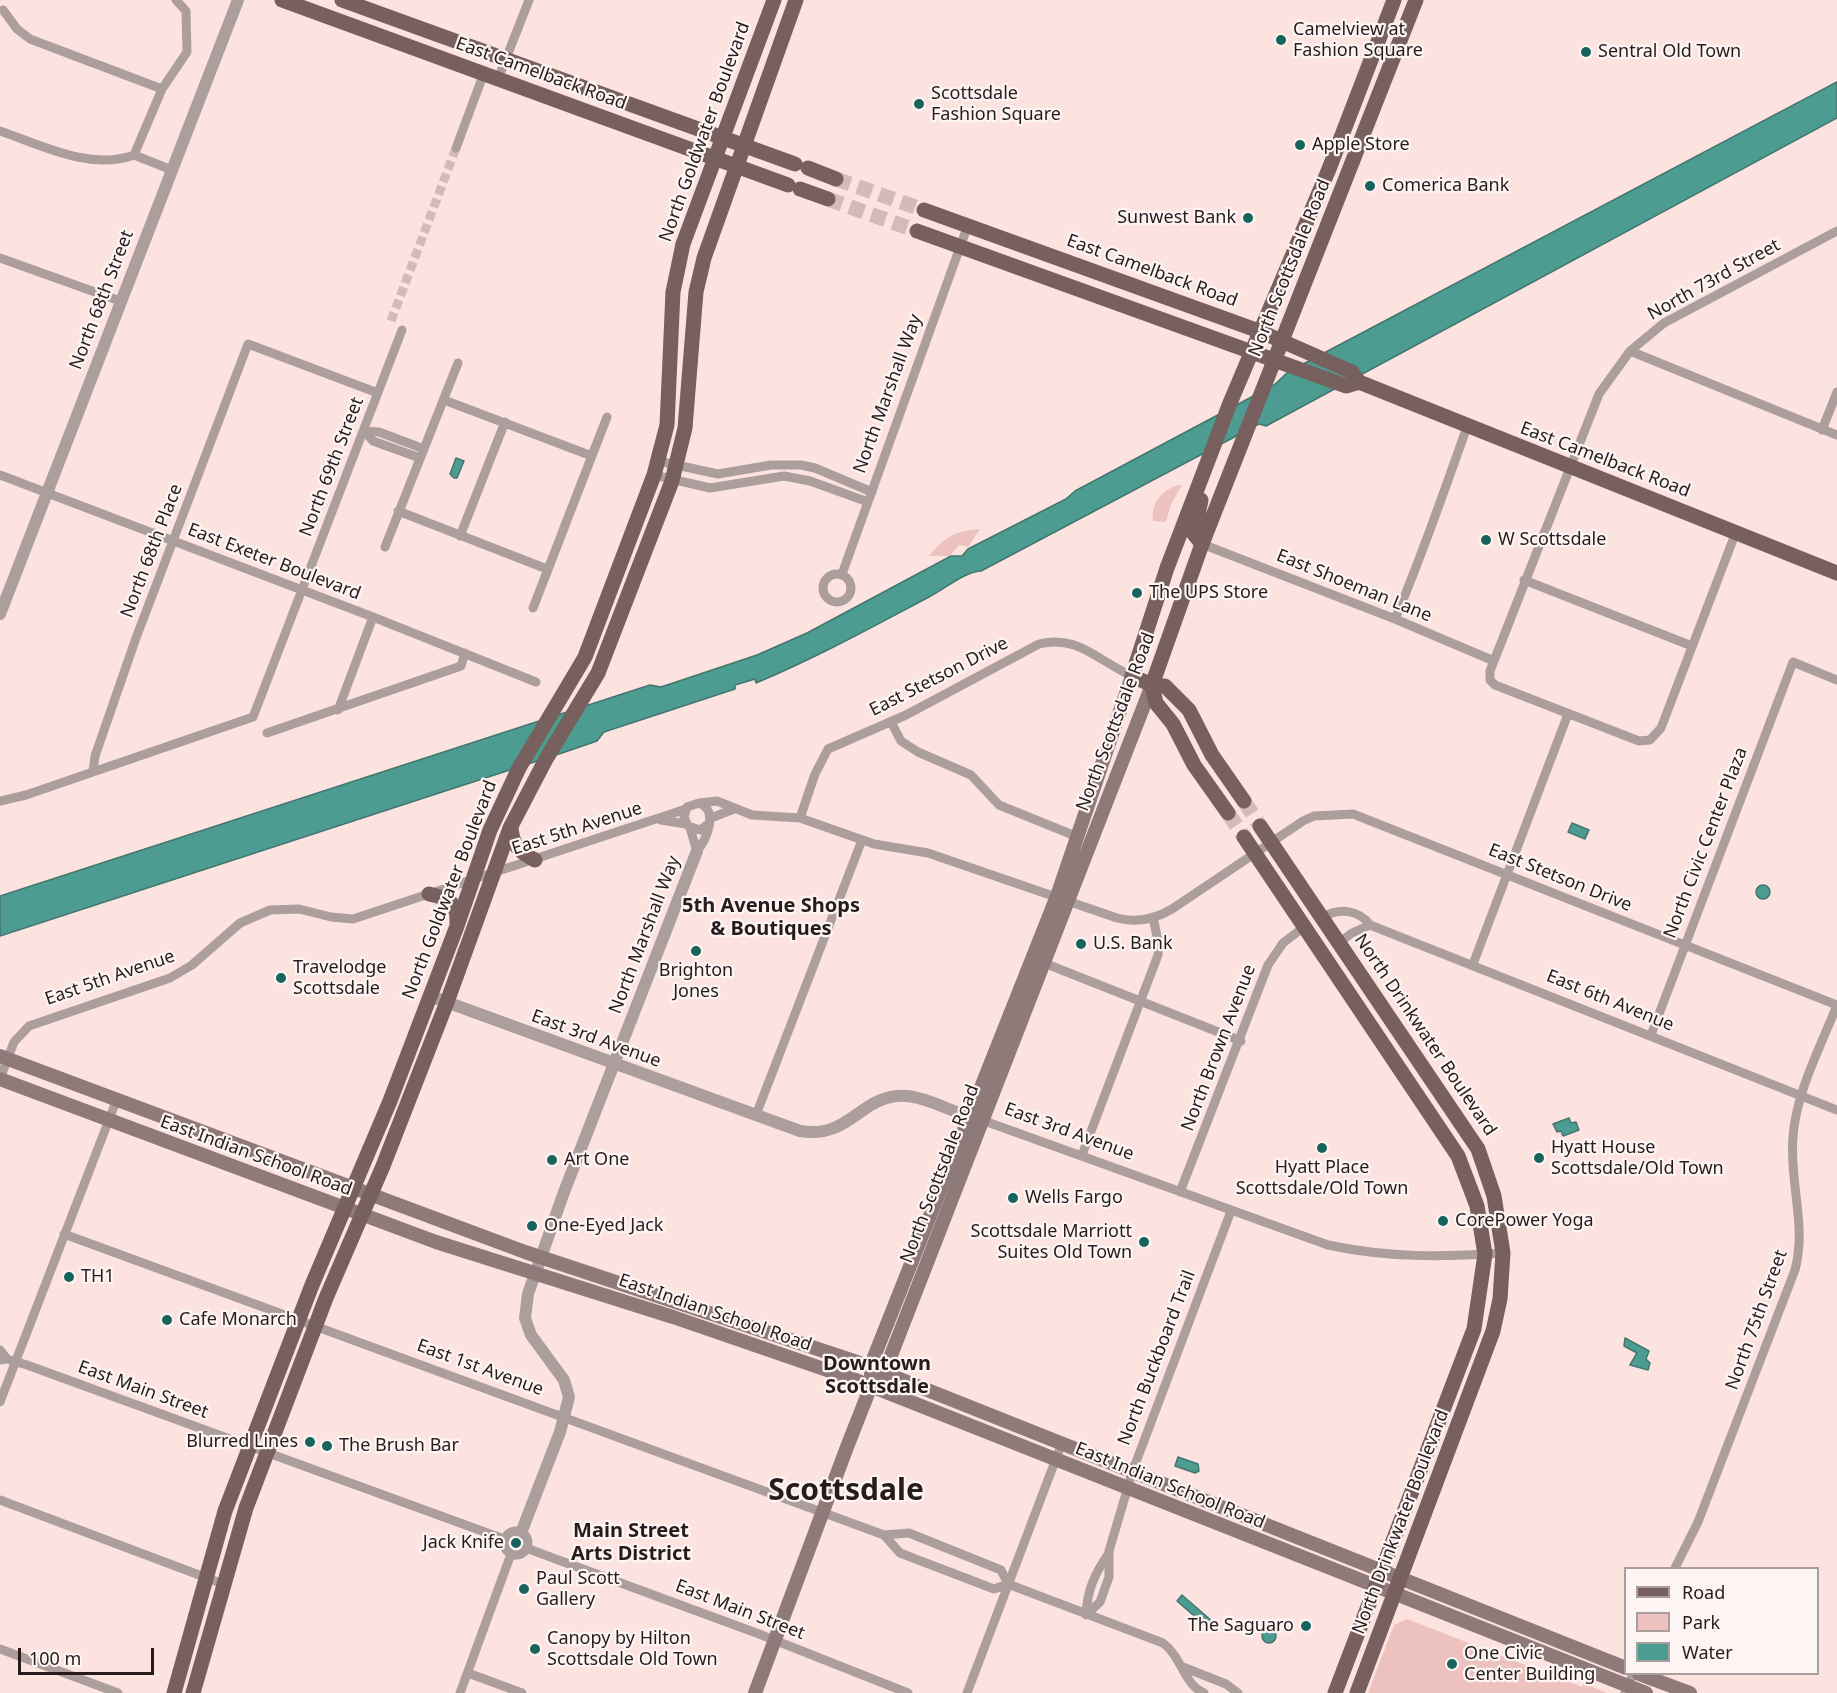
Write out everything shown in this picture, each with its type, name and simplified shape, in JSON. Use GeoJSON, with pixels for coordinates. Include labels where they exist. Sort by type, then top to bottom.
{"type":"FeatureCollection","features":[{"type":"Feature","properties":{"kind":"main road","name":"East Camelback Road"},"geometry":{"type":"LineString","coordinates":[[282,0],[828,199]]}},
{"type":"Feature","properties":{"kind":"main road","name":"East Camelback Road"},"geometry":{"type":"LineString","coordinates":[[342,0],[836,179]]}},
{"type":"Feature","properties":{"kind":"main road","name":"North Goldwater Boulevard"},"geometry":{"type":"LineString","coordinates":[[174,1693],[225,1511],[298,1320],[430,996],[499,808],[519,768],[585,657],[656,468],[667,425],[673,292],[686,233],[774,0]]}},
{"type":"Feature","properties":{"kind":"main road"},"geometry":{"type":"LineString","coordinates":[[777,49],[773,41],[788,0]]}},
{"type":"Feature","properties":{"kind":"main road","name":"North Goldwater Boulevard"},"geometry":{"type":"LineString","coordinates":[[193,1693],[243,1517],[315,1326],[371,1194],[447,1002],[511,825],[546,759],[580,705],[613,638],[674,474],[689,392],[696,292],[711,234],[796,0]]}},
{"type":"Feature","properties":{"kind":"main road","name":"North Scottsdale Road"},"geometry":{"type":"LineString","coordinates":[[877,1370],[982,1119],[1044,963],[1078,837],[1167,568],[1227,409],[1329,169],[1394,0]]}},
{"type":"Feature","properties":{"kind":"main road","name":"North Scottsdale Road"},"geometry":{"type":"LineString","coordinates":[[755,1693],[821,1512],[877,1370],[968,1116],[1152,685],[1202,543],[1262,388],[1287,343],[1416,0]]}},
{"type":"Feature","properties":{"kind":"main road","name":"East Camelback Road"},"geometry":{"type":"LineString","coordinates":[[924,210],[1259,331],[1352,372],[1359,382],[1837,573]]}},
{"type":"Feature","properties":{"kind":"main road","name":"East Camelback Road"},"geometry":{"type":"LineString","coordinates":[[917,231],[1346,386],[1359,382]]}},
{"type":"Feature","properties":{"kind":"main road"},"geometry":{"type":"LineString","coordinates":[[1202,543],[1196,537],[1194,528],[1203,492],[1204,471]]}},
{"type":"Feature","properties":{"kind":"main road"},"geometry":{"type":"LineString","coordinates":[[1132,676],[1152,685],[1165,686],[1189,710],[1212,755],[1244,801]]}},
{"type":"Feature","properties":{"kind":"main road"},"geometry":{"type":"LineString","coordinates":[[1152,685],[1156,703],[1173,724],[1194,765],[1228,813]]}},
{"type":"Feature","properties":{"kind":"main road"},"geometry":{"type":"LineString","coordinates":[[511,825],[512,839],[517,849],[536,860]]}},
{"type":"Feature","properties":{"kind":"main road","name":"North Drinkwater Boulevard"},"geometry":{"type":"LineString","coordinates":[[1260,826],[1478,1149],[1494,1196],[1503,1253],[1500,1299],[1493,1331],[1357,1693]]}},
{"type":"Feature","properties":{"kind":"main road","name":"North Drinkwater Boulevard"},"geometry":{"type":"LineString","coordinates":[[1244,837],[1458,1156],[1477,1206],[1485,1254],[1474,1329],[1335,1693]]}},
{"type":"Feature","properties":{"kind":"main road"},"geometry":{"type":"LineString","coordinates":[[429,894],[444,897],[454,904],[458,911],[457,926]]}},
{"type":"Feature","properties":{"kind":"main road","name":"East Indian School Road"},"geometry":{"type":"LineString","coordinates":[[4,1058],[540,1258],[877,1370],[1624,1667]]}},
{"type":"Feature","properties":{"kind":"main road","name":"East Indian School Road"},"geometry":{"type":"LineString","coordinates":[[0,1079],[362,1215],[725,1335],[871,1386],[1646,1693]]}},
{"type":"Feature","properties":{"kind":"main road"},"geometry":{"type":"LineString","coordinates":[[725,1335],[730,1320]]}},
{"type":"Feature","properties":{"kind":"main road"},"geometry":{"type":"LineString","coordinates":[[1459,1425],[1453,1415],[1463,1379],[1460,1365]]}},
{"type":"Feature","properties":{"kind":"main road"},"geometry":{"type":"LineString","coordinates":[[1642,1675],[1690,1693]]}},
{"type":"Feature","properties":{"kind":"street"},"geometry":{"type":"LineString","coordinates":[[134,155],[162,89],[187,52],[186,11],[176,0]]}},
{"type":"Feature","properties":{"kind":"street","name":"North 68th Street"},"geometry":{"type":"LineString","coordinates":[[0,614],[238,0]]}},
{"type":"Feature","properties":{"kind":"street"},"geometry":{"type":"LineString","coordinates":[[456,148],[491,76],[505,59],[529,0]]}},
{"type":"Feature","properties":{"kind":"street"},"geometry":{"type":"LineString","coordinates":[[3,10],[17,29],[30,39],[162,89]]}},
{"type":"Feature","properties":{"kind":"street"},"geometry":{"type":"LineString","coordinates":[[0,131],[81,159],[121,159],[134,155],[172,170]]}},
{"type":"Feature","properties":{"kind":"street","name":"North Marshall Way"},"geometry":{"type":"LineString","coordinates":[[842,574],[968,225]]}},
{"type":"Feature","properties":{"kind":"street","name":"North 73rd Street"},"geometry":{"type":"LineString","coordinates":[[1570,466],[1599,394],[1630,351],[1664,323],[1837,231]]}},
{"type":"Feature","properties":{"kind":"street"},"geometry":{"type":"LineString","coordinates":[[0,258],[120,302]]}},
{"type":"Feature","properties":{"kind":"street","name":"North 69th Street"},"geometry":{"type":"LineString","coordinates":[[93,771],[253,717],[402,330]]}},
{"type":"Feature","properties":{"kind":"street","name":"North 68th Place"},"geometry":{"type":"LineString","coordinates":[[93,771],[95,756],[114,702],[248,344],[378,393]]}},
{"type":"Feature","properties":{"kind":"street"},"geometry":{"type":"LineString","coordinates":[[1630,351],[1837,435]]}},
{"type":"Feature","properties":{"kind":"street"},"geometry":{"type":"LineString","coordinates":[[385,548],[459,363]]}},
{"type":"Feature","properties":{"kind":"street"},"geometry":{"type":"LineString","coordinates":[[1822,430],[1837,392]]}},
{"type":"Feature","properties":{"kind":"street"},"geometry":{"type":"LineString","coordinates":[[444,400],[592,456]]}},
{"type":"Feature","properties":{"kind":"street"},"geometry":{"type":"LineString","coordinates":[[533,608],[607,417]]}},
{"type":"Feature","properties":{"kind":"street"},"geometry":{"type":"LineString","coordinates":[[460,536],[505,422]]}},
{"type":"Feature","properties":{"kind":"street"},"geometry":{"type":"LineString","coordinates":[[1395,619],[1426,546],[1440,496],[1467,427]]}},
{"type":"Feature","properties":{"kind":"street"},"geometry":{"type":"LineString","coordinates":[[363,431],[379,432],[424,448]]}},
{"type":"Feature","properties":{"kind":"street"},"geometry":{"type":"LineString","coordinates":[[363,431],[373,441],[420,458]]}},
{"type":"Feature","properties":{"kind":"street"},"geometry":{"type":"LineString","coordinates":[[656,468],[674,474],[718,474],[771,465],[801,465],[815,468],[872,492]]}},
{"type":"Feature","properties":{"kind":"street"},"geometry":{"type":"LineString","coordinates":[[1570,466],[1494,661],[1490,680],[1495,685],[1639,741],[1650,740],[1661,728],[1736,532]]}},
{"type":"Feature","properties":{"kind":"street"},"geometry":{"type":"LineString","coordinates":[[656,468],[718,488],[784,476],[810,481],[868,502]]}},
{"type":"Feature","properties":{"kind":"street","name":"East Exeter Boulevard"},"geometry":{"type":"LineString","coordinates":[[0,475],[373,617],[536,682]]}},
{"type":"Feature","properties":{"kind":"street"},"geometry":{"type":"LineString","coordinates":[[398,512],[547,569]]}},
{"type":"Feature","properties":{"kind":"street","name":"East Shoeman Lane"},"geometry":{"type":"LineString","coordinates":[[1202,543],[1395,619],[1494,661]]}},
{"type":"Feature","properties":{"kind":"street"},"geometry":{"type":"LineString","coordinates":[[1524,580],[1692,646]]}},
{"type":"Feature","properties":{"kind":"street"},"geometry":{"type":"LineString","coordinates":[[338,710],[373,617]]}},
{"type":"Feature","properties":{"kind":"street","name":"East Stetson Drive"},"geometry":{"type":"LineString","coordinates":[[801,818],[818,767],[828,749],[891,722],[1039,644],[1055,640],[1072,643],[1132,676]]}},
{"type":"Feature","properties":{"kind":"street"},"geometry":{"type":"LineString","coordinates":[[267,734],[460,666],[465,653]]}},
{"type":"Feature","properties":{"kind":"street","name":"North Civic Center Plaza"},"geometry":{"type":"LineString","coordinates":[[1651,1035],[1793,662],[1837,680]]}},
{"type":"Feature","properties":{"kind":"street"},"geometry":{"type":"LineString","coordinates":[[1473,964],[1568,714]]}},
{"type":"Feature","properties":{"kind":"street"},"geometry":{"type":"LineString","coordinates":[[891,722],[901,741],[918,752],[971,775],[999,805],[1078,837]]}},
{"type":"Feature","properties":{"kind":"street"},"geometry":{"type":"LineString","coordinates":[[0,801],[93,771]]}},
{"type":"Feature","properties":{"kind":"street"},"geometry":{"type":"LineString","coordinates":[[734,809],[709,821],[700,830],[688,826],[684,817],[686,809],[692,804],[717,801],[734,809],[759,816],[801,818],[862,840],[928,852],[1124,920],[1153,917],[1172,909],[1254,852]]}},
{"type":"Feature","properties":{"kind":"street"},"geometry":{"type":"LineString","coordinates":[[699,803],[708,808],[709,821]]}},
{"type":"Feature","properties":{"kind":"street","name":"East 5th Avenue"},"geometry":{"type":"LineString","coordinates":[[0,1079],[4,1058],[14,1042],[29,1026],[183,972],[240,923],[253,916],[283,909],[353,919],[661,820],[664,816],[686,809]]}},
{"type":"Feature","properties":{"kind":"street","name":"East Stetson Drive"},"geometry":{"type":"LineString","coordinates":[[1254,852],[1314,816],[1353,814],[1837,1005]]}},
{"type":"Feature","properties":{"kind":"street","name":"East 5th Avenue"},"geometry":{"type":"LineString","coordinates":[[661,820],[688,826]]}},
{"type":"Feature","properties":{"kind":"street","name":"North Marshall Way"},"geometry":{"type":"LineString","coordinates":[[521,1533],[565,1417],[568,1387],[531,1335],[525,1318],[535,1273],[709,821]]}},
{"type":"Feature","properties":{"kind":"street","name":"North Marshall Way"},"geometry":{"type":"LineString","coordinates":[[688,826],[697,851]]}},
{"type":"Feature","properties":{"kind":"street"},"geometry":{"type":"LineString","coordinates":[[756,1115],[862,840]]}},
{"type":"Feature","properties":{"kind":"street","name":"East 6th Avenue"},"geometry":{"type":"LineString","coordinates":[[1323,917],[1339,910],[1347,911],[1365,919],[1370,925],[1803,1094],[1837,1110]]}},
{"type":"Feature","properties":{"kind":"street"},"geometry":{"type":"LineString","coordinates":[[1082,1155],[1158,955],[1159,946],[1153,917]]}},
{"type":"Feature","properties":{"kind":"street"},"geometry":{"type":"LineString","coordinates":[[1340,942],[1352,933],[1370,925]]}},
{"type":"Feature","properties":{"kind":"street","name":"North Brown Avenue"},"geometry":{"type":"LineString","coordinates":[[1180,1192],[1274,953],[1304,927]]}},
{"type":"Feature","properties":{"kind":"street"},"geometry":{"type":"LineString","coordinates":[[1044,963],[1241,1041]]}},
{"type":"Feature","properties":{"kind":"street","name":"East 3rd Avenue"},"geometry":{"type":"LineString","coordinates":[[430,996],[800,1131],[825,1132],[843,1125],[876,1103],[889,1098],[905,1096],[982,1119],[1315,1241],[1373,1254],[1416,1257],[1503,1253]]}},
{"type":"Feature","properties":{"kind":"street","name":"North 75th Street"},"geometry":{"type":"LineString","coordinates":[[1676,1567],[1698,1522],[1796,1270],[1800,1254],[1800,1226],[1793,1136],[1803,1094],[1837,1005]]}},
{"type":"Feature","properties":{"kind":"street"},"geometry":{"type":"LineString","coordinates":[[0,1402],[8,1360],[64,1234],[117,1099]]}},
{"type":"Feature","properties":{"kind":"street","name":"North Buckboard Trail"},"geometry":{"type":"LineString","coordinates":[[1086,1615],[1100,1602],[1109,1577],[1109,1554],[1133,1470],[1231,1211]]}},
{"type":"Feature","properties":{"kind":"street","name":"East 1st Avenue"},"geometry":{"type":"LineString","coordinates":[[64,1234],[884,1536],[900,1553],[994,1589],[1008,1584],[1163,1643],[1184,1667],[1190,1683],[1196,1690],[1204,1693]]}},
{"type":"Feature","properties":{"kind":"street"},"geometry":{"type":"LineString","coordinates":[[0,1350],[8,1360]]}},
{"type":"Feature","properties":{"kind":"street","name":"East Main Street"},"geometry":{"type":"LineString","coordinates":[[8,1360],[504,1539]]}},
{"type":"Feature","properties":{"kind":"street"},"geometry":{"type":"LineString","coordinates":[[967,1693],[1062,1443]]}},
{"type":"Feature","properties":{"kind":"street"},"geometry":{"type":"LineString","coordinates":[[0,1500],[223,1584]]}},
{"type":"Feature","properties":{"kind":"street"},"geometry":{"type":"LineString","coordinates":[[511,1532],[521,1533],[527,1539],[526,1548],[518,1554],[511,1554],[505,1548],[504,1539],[511,1532]]}},
{"type":"Feature","properties":{"kind":"street","name":"East 1st Avenue"},"geometry":{"type":"LineString","coordinates":[[884,1536],[909,1533],[1001,1570],[1008,1584]]}},
{"type":"Feature","properties":{"kind":"street","name":"East Main Street"},"geometry":{"type":"LineString","coordinates":[[526,1548],[775,1640],[908,1693]]}},
{"type":"Feature","properties":{"kind":"street"},"geometry":{"type":"LineString","coordinates":[[460,1693],[511,1554]]}},
{"type":"Feature","properties":{"kind":"street","name":"North Buckboard Trail"},"geometry":{"type":"LineString","coordinates":[[1086,1615],[1087,1596],[1096,1571],[1109,1554]]}},
{"type":"Feature","properties":{"kind":"street"},"geometry":{"type":"LineString","coordinates":[[0,1649],[118,1693]]}},
{"type":"Feature","properties":{"kind":"street","name":"East 1st Avenue"},"geometry":{"type":"LineString","coordinates":[[1184,1667],[1226,1684],[1238,1693]]}},
{"type":"Feature","properties":{"kind":"street"},"geometry":{"type":"LineString","coordinates":[[468,1673],[522,1693]]}},
{"type":"Feature","properties":{"kind":"green space"},"geometry":{"type":"Polygon","coordinates":[[[1182,485],[1171,504],[1166,522],[1153,521],[1154,508],[1160,496],[1170,488],[1182,485]]]}},
{"type":"Feature","properties":{"kind":"green space"},"geometry":{"type":"Polygon","coordinates":[[[980,529],[968,547],[959,545],[950,556],[929,556],[940,544],[952,536],[964,531],[980,529]]]}},
{"type":"Feature","properties":{"kind":"green space","name":"One Civic Center Building"},"geometry":{"type":"Polygon","coordinates":[[[1407,1619],[1582,1687],[1584,1683],[1606,1693],[1368,1693],[1394,1625],[1407,1619]]]}},
{"type":"Feature","properties":{"kind":"water"},"geometry":{"type":"Polygon","coordinates":[[[1837,82],[1837,118],[1266,426],[1259,424],[981,571],[961,578],[844,642],[800,663],[756,683],[755,679],[735,685],[735,689],[604,732],[597,741],[565,752],[0,936],[0,896],[650,685],[661,687],[757,655],[807,633],[951,556],[962,556],[968,549],[1066,499],[1075,491],[1274,385],[1288,372],[1837,82]]]}},
{"type":"Feature","properties":{"kind":"water"},"geometry":{"type":"Polygon","coordinates":[[[456,458],[464,461],[457,478],[454,478],[450,474],[456,458]]]}},
{"type":"Feature","properties":{"kind":"water"},"geometry":{"type":"Polygon","coordinates":[[[1572,823],[1589,830],[1585,839],[1568,832],[1572,823]]]}},
{"type":"Feature","properties":{"kind":"water"},"geometry":{"type":"Polygon","coordinates":[[[1760,885],[1766,885],[1770,892],[1766,899],[1760,899],[1756,895],[1756,889],[1760,885]]]}},
{"type":"Feature","properties":{"kind":"water"},"geometry":{"type":"Polygon","coordinates":[[[1569,1118],[1571,1123],[1576,1122],[1579,1130],[1563,1136],[1561,1131],[1557,1132],[1553,1124],[1569,1118]]]}},
{"type":"Feature","properties":{"kind":"water"},"geometry":{"type":"Polygon","coordinates":[[[1625,1338],[1649,1351],[1646,1359],[1650,1363],[1648,1370],[1630,1365],[1637,1353],[1624,1346],[1625,1338]]]}},
{"type":"Feature","properties":{"kind":"water"},"geometry":{"type":"Polygon","coordinates":[[[1178,1457],[1198,1464],[1199,1471],[1195,1473],[1175,1466],[1178,1457]]]}},
{"type":"Feature","properties":{"kind":"water"},"geometry":{"type":"Polygon","coordinates":[[[1182,1595],[1213,1622],[1208,1628],[1177,1601],[1182,1595]]]}},
{"type":"Feature","properties":{"kind":"water"},"geometry":{"type":"Polygon","coordinates":[[[1269,1629],[1274,1631],[1276,1636],[1274,1641],[1269,1643],[1264,1641],[1262,1636],[1264,1631],[1269,1629]]]}},
{"type":"Feature","properties":{"kind":"tunnel"},"geometry":{"type":"LineString","coordinates":[[391,321],[456,148]]}},
{"type":"Feature","properties":{"kind":"tunnel"},"geometry":{"type":"LineString","coordinates":[[836,179],[924,210]]}},
{"type":"Feature","properties":{"kind":"tunnel"},"geometry":{"type":"LineString","coordinates":[[828,199],[917,231]]}},
{"type":"Feature","properties":{"kind":"tunnel"},"geometry":{"type":"LineString","coordinates":[[1244,801],[1260,826]]}},
{"type":"Feature","properties":{"kind":"tunnel"},"geometry":{"type":"LineString","coordinates":[[1228,813],[1244,837]]}},
{"type":"Feature","properties":{"kind":"place","name":"Camelview at Fashion Square"},"geometry":{"type":"Point","coordinates":[1281,40]}},
{"type":"Feature","properties":{"kind":"place","name":"Sentral Old Town"},"geometry":{"type":"Point","coordinates":[1586,52]}},
{"type":"Feature","properties":{"kind":"place","name":"Scottsdale Fashion Square"},"geometry":{"type":"Point","coordinates":[919,104]}},
{"type":"Feature","properties":{"kind":"place","name":"Apple Store"},"geometry":{"type":"Point","coordinates":[1300,145]}},
{"type":"Feature","properties":{"kind":"place","name":"Comerica Bank"},"geometry":{"type":"Point","coordinates":[1370,186]}},
{"type":"Feature","properties":{"kind":"place","name":"Sunwest Bank"},"geometry":{"type":"Point","coordinates":[1248,218]}},
{"type":"Feature","properties":{"kind":"place","name":"W Scottsdale"},"geometry":{"type":"Point","coordinates":[1486,540]}},
{"type":"Feature","properties":{"kind":"place","name":"The UPS Store"},"geometry":{"type":"Point","coordinates":[1137,593]}},
{"type":"Feature","properties":{"kind":"place","name":"U.S. Bank"},"geometry":{"type":"Point","coordinates":[1081,944]}},
{"type":"Feature","properties":{"kind":"place","name":"Brighton Jones"},"geometry":{"type":"Point","coordinates":[696,951]}},
{"type":"Feature","properties":{"kind":"place","name":"Travelodge Scottsdale"},"geometry":{"type":"Point","coordinates":[281,978]}},
{"type":"Feature","properties":{"kind":"place","name":"Hyatt Place Scottsdale/Old Town"},"geometry":{"type":"Point","coordinates":[1322,1148]}},
{"type":"Feature","properties":{"kind":"place","name":"Hyatt House Scottsdale/Old Town"},"geometry":{"type":"Point","coordinates":[1539,1158]}},
{"type":"Feature","properties":{"kind":"place","name":"Art One"},"geometry":{"type":"Point","coordinates":[552,1160]}},
{"type":"Feature","properties":{"kind":"place","name":"Wells Fargo"},"geometry":{"type":"Point","coordinates":[1013,1198]}},
{"type":"Feature","properties":{"kind":"place","name":"CorePower Yoga"},"geometry":{"type":"Point","coordinates":[1443,1221]}},
{"type":"Feature","properties":{"kind":"place","name":"One-Eyed Jack"},"geometry":{"type":"Point","coordinates":[532,1226]}},
{"type":"Feature","properties":{"kind":"place","name":"Scottsdale Marriott Suites Old Town"},"geometry":{"type":"Point","coordinates":[1144,1242]}},
{"type":"Feature","properties":{"kind":"place","name":"TH1"},"geometry":{"type":"Point","coordinates":[69,1277]}},
{"type":"Feature","properties":{"kind":"place","name":"Cafe Monarch"},"geometry":{"type":"Point","coordinates":[167,1320]}},
{"type":"Feature","properties":{"kind":"place","name":"Blurred Lines"},"geometry":{"type":"Point","coordinates":[310,1442]}},
{"type":"Feature","properties":{"kind":"place","name":"The Brush Bar"},"geometry":{"type":"Point","coordinates":[327,1446]}},
{"type":"Feature","properties":{"kind":"place","name":"Jack Knife"},"geometry":{"type":"Point","coordinates":[516,1543]}},
{"type":"Feature","properties":{"kind":"place","name":"Paul Scott Gallery"},"geometry":{"type":"Point","coordinates":[524,1589]}},
{"type":"Feature","properties":{"kind":"place","name":"The Saguaro"},"geometry":{"type":"Point","coordinates":[1306,1626]}},
{"type":"Feature","properties":{"kind":"place","name":"Canopy by Hilton Scottsdale Old Town"},"geometry":{"type":"Point","coordinates":[535,1649]}},
{"type":"Feature","properties":{"kind":"place","name":"One Civic Center Building"},"geometry":{"type":"Point","coordinates":[1452,1664]}},
{"type":"Feature","properties":{"kind":"district","name":"5th Avenue Shops & Boutiques"},"geometry":{"type":"Point","coordinates":[771,918]}},
{"type":"Feature","properties":{"kind":"district","name":"Downtown Scottsdale"},"geometry":{"type":"Point","coordinates":[877,1376]}},
{"type":"Feature","properties":{"kind":"district","name":"Scottsdale"},"geometry":{"type":"Point","coordinates":[846,1491]}},
{"type":"Feature","properties":{"kind":"district","name":"Main Street Arts District"},"geometry":{"type":"Point","coordinates":[631,1542]}}]}
